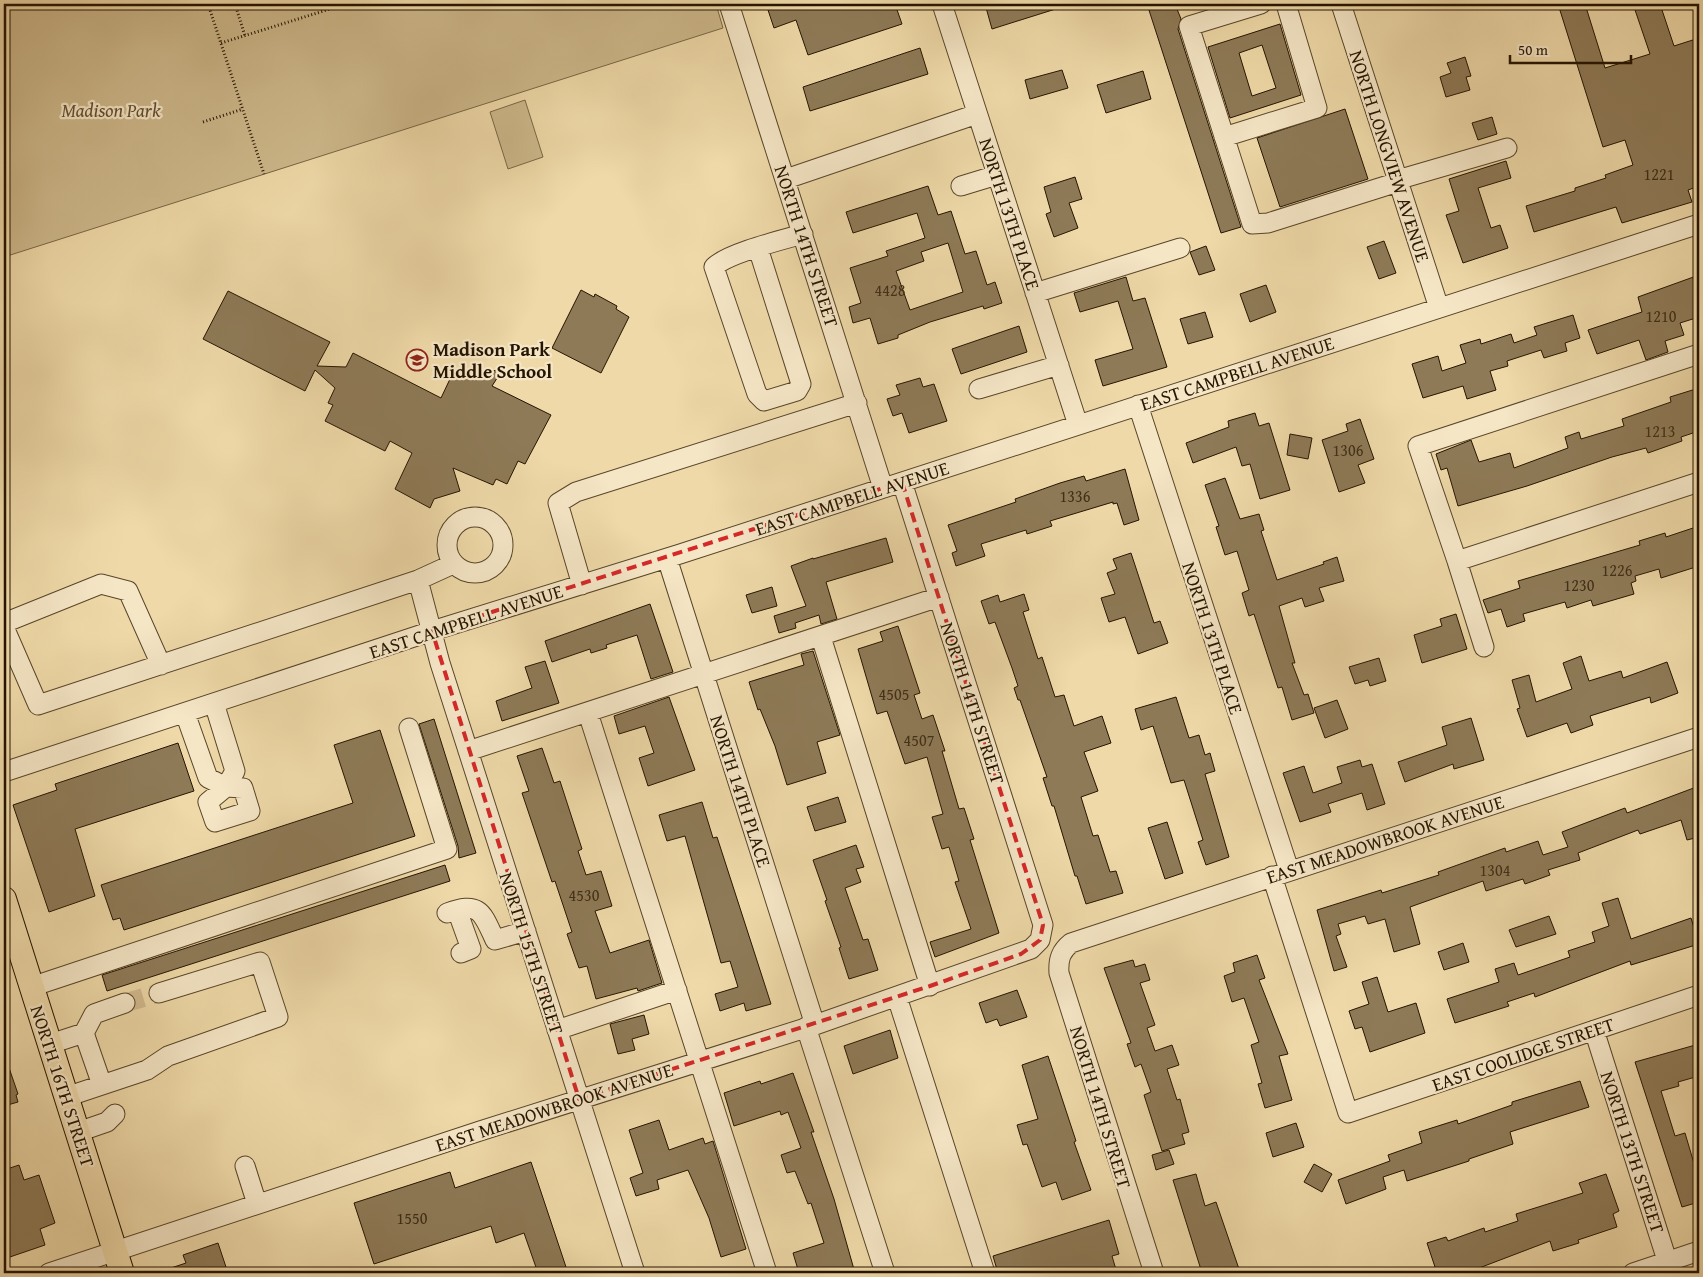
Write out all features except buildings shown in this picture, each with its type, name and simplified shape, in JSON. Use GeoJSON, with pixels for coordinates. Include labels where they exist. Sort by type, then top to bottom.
{"type":"FeatureCollection","features":[{"type":"Feature","properties":{"kind":"main road","name":"NORTH 16TH STREET"},"geometry":{"type":"LineString","coordinates":[[5,909],[32,987],[119,1262]]}},
{"type":"Feature","properties":{"kind":"street","name":"NORTH 14TH STREET"},"geometry":{"type":"LineString","coordinates":[[729,4],[883,488]]}},
{"type":"Feature","properties":{"kind":"street","name":"NORTH 13TH PLACE"},"geometry":{"type":"LineString","coordinates":[[942,4],[1078,425]]}},
{"type":"Feature","properties":{"kind":"street"},"geometry":{"type":"LineString","coordinates":[[1261,4],[1189,26],[1252,224],[1268,223],[1507,148]]}},
{"type":"Feature","properties":{"kind":"street"},"geometry":{"type":"LineString","coordinates":[[1224,137],[1317,108],[1286,4]]}},
{"type":"Feature","properties":{"kind":"street","name":"NORTH LONGVIEW AVENUE"},"geometry":{"type":"LineString","coordinates":[[1341,4],[1439,308]]}},
{"type":"Feature","properties":{"kind":"street"},"geometry":{"type":"LineString","coordinates":[[786,179],[977,114]]}},
{"type":"Feature","properties":{"kind":"street"},"geometry":{"type":"LineString","coordinates":[[961,186],[997,175]]}},
{"type":"Feature","properties":{"kind":"street","name":"EAST CAMPBELL AVENUE"},"geometry":{"type":"LineString","coordinates":[[4,772],[432,631],[667,558],[1699,224]]}},
{"type":"Feature","properties":{"kind":"street"},"geometry":{"type":"LineString","coordinates":[[758,248],[801,384],[797,391],[764,401],[757,394],[714,266],[720,261],[758,248],[803,234]]}},
{"type":"Feature","properties":{"kind":"street"},"geometry":{"type":"LineString","coordinates":[[1035,293],[1180,248]]}},
{"type":"Feature","properties":{"kind":"street"},"geometry":{"type":"LineString","coordinates":[[1484,647],[1418,446],[1699,354]]}},
{"type":"Feature","properties":{"kind":"street"},"geometry":{"type":"LineString","coordinates":[[979,389],[1059,365]]}},
{"type":"Feature","properties":{"kind":"street"},"geometry":{"type":"LineString","coordinates":[[582,585],[558,504],[563,498],[576,492],[857,403]]}},
{"type":"Feature","properties":{"kind":"street","name":"NORTH 13TH PLACE"},"geometry":{"type":"LineString","coordinates":[[1138,405],[1280,873],[1348,1113]]}},
{"type":"Feature","properties":{"kind":"street","name":"NORTH 14TH STREET"},"geometry":{"type":"LineString","coordinates":[[902,482],[1043,925]]}},
{"type":"Feature","properties":{"kind":"street"},"geometry":{"type":"LineString","coordinates":[[1457,561],[1699,482]]}},
{"type":"Feature","properties":{"kind":"street","name":"NORTH 14TH PLACE"},"geometry":{"type":"LineString","coordinates":[[667,558],[885,1273]]}},
{"type":"Feature","properties":{"kind":"street"},"geometry":{"type":"LineString","coordinates":[[4,627],[38,705],[418,580],[453,564]]}},
{"type":"Feature","properties":{"kind":"street","name":"NORTH 15TH STREET"},"geometry":{"type":"LineString","coordinates":[[418,580],[468,751],[635,1273]]}},
{"type":"Feature","properties":{"kind":"street"},"geometry":{"type":"LineString","coordinates":[[4,623],[101,584],[128,590],[160,665]]}},
{"type":"Feature","properties":{"kind":"street"},"geometry":{"type":"LineString","coordinates":[[468,751],[588,714],[939,597]]}},
{"type":"Feature","properties":{"kind":"street"},"geometry":{"type":"LineString","coordinates":[[821,637],[930,986]]}},
{"type":"Feature","properties":{"kind":"street"},"geometry":{"type":"LineString","coordinates":[[185,712],[208,778],[226,787],[235,771],[214,703]]}},
{"type":"Feature","properties":{"kind":"street"},"geometry":{"type":"LineString","coordinates":[[588,714],[767,1273]]}},
{"type":"Feature","properties":{"kind":"street"},"geometry":{"type":"LineString","coordinates":[[32,987],[447,849],[410,728]]}},
{"type":"Feature","properties":{"kind":"street","name":"EAST MEADOWBROOK AVENUE"},"geometry":{"type":"LineString","coordinates":[[1071,943],[1699,736]]}},
{"type":"Feature","properties":{"kind":"street"},"geometry":{"type":"LineString","coordinates":[[461,953],[471,949],[452,912],[466,907],[476,910],[484,917],[495,940],[526,931]]}},
{"type":"Feature","properties":{"kind":"street","name":"EAST MEADOWBROOK AVENUE"},"geometry":{"type":"LineString","coordinates":[[49,1273],[119,1262],[257,1204],[930,986],[1031,949],[1040,940],[1043,925]]}},
{"type":"Feature","properties":{"kind":"street","name":"NORTH 14TH STREET"},"geometry":{"type":"LineString","coordinates":[[1071,943],[1062,950],[1058,962],[1059,972],[1154,1273]]}},
{"type":"Feature","properties":{"kind":"street"},"geometry":{"type":"LineString","coordinates":[[66,1097],[147,1070],[168,1056],[278,1017],[260,962],[159,993]]}},
{"type":"Feature","properties":{"kind":"street"},"geometry":{"type":"LineString","coordinates":[[557,1030],[677,990]]}},
{"type":"Feature","properties":{"kind":"street","name":"EAST COOLIDGE STREET"},"geometry":{"type":"LineString","coordinates":[[1348,1113],[1699,994]]}},
{"type":"Feature","properties":{"kind":"street"},"geometry":{"type":"LineString","coordinates":[[896,997],[985,1273]]}},
{"type":"Feature","properties":{"kind":"street"},"geometry":{"type":"LineString","coordinates":[[50,1044],[84,1033],[94,1014],[125,1003]]}},
{"type":"Feature","properties":{"kind":"street","name":"NORTH 13TH STREET"},"geometry":{"type":"LineString","coordinates":[[1594,1030],[1669,1268]]}},
{"type":"Feature","properties":{"kind":"street"},"geometry":{"type":"LineString","coordinates":[[84,1033],[102,1086]]}},
{"type":"Feature","properties":{"kind":"street"},"geometry":{"type":"LineString","coordinates":[[78,1132],[107,1122],[115,1114]]}},
{"type":"Feature","properties":{"kind":"street"},"geometry":{"type":"LineString","coordinates":[[245,1166],[257,1204]]}},
{"type":"Feature","properties":{"kind":"street"},"geometry":{"type":"LineString","coordinates":[[1633,1273],[1669,1268],[1699,1251]]}},
{"type":"Feature","properties":{"kind":"path"},"geometry":{"type":"LineString","coordinates":[[208,4],[264,174]]}},
{"type":"Feature","properties":{"kind":"path"},"geometry":{"type":"LineString","coordinates":[[235,4],[245,36]]}},
{"type":"Feature","properties":{"kind":"path"},"geometry":{"type":"LineString","coordinates":[[221,43],[346,4]]}},
{"type":"Feature","properties":{"kind":"path"},"geometry":{"type":"LineString","coordinates":[[203,122],[243,109]]}},
{"type":"Feature","properties":{"kind":"highlighted area"},"geometry":{"type":"Polygon","coordinates":[[[902,482],[1043,925],[1040,940],[1021,954],[930,986],[579,1099],[432,631],[902,482]]]}},
{"type":"Feature","properties":{"kind":"green space","name":"Madison Park"},"geometry":{"type":"Polygon","coordinates":[[[4,4],[716,4],[723,28],[4,257],[4,4]]]}},
{"type":"Feature","properties":{"kind":"green space"},"geometry":{"type":"Polygon","coordinates":[[[525,100],[543,157],[508,169],[490,112],[525,100]]]}},
{"type":"Feature","properties":{"kind":"tunnel"},"geometry":{"type":"LineString","coordinates":[[125,1003],[159,993]]}},
{"type":"Feature","properties":{"kind":"place","name":"Madison Park Middle School"},"geometry":{"type":"Point","coordinates":[417,360]}}]}
